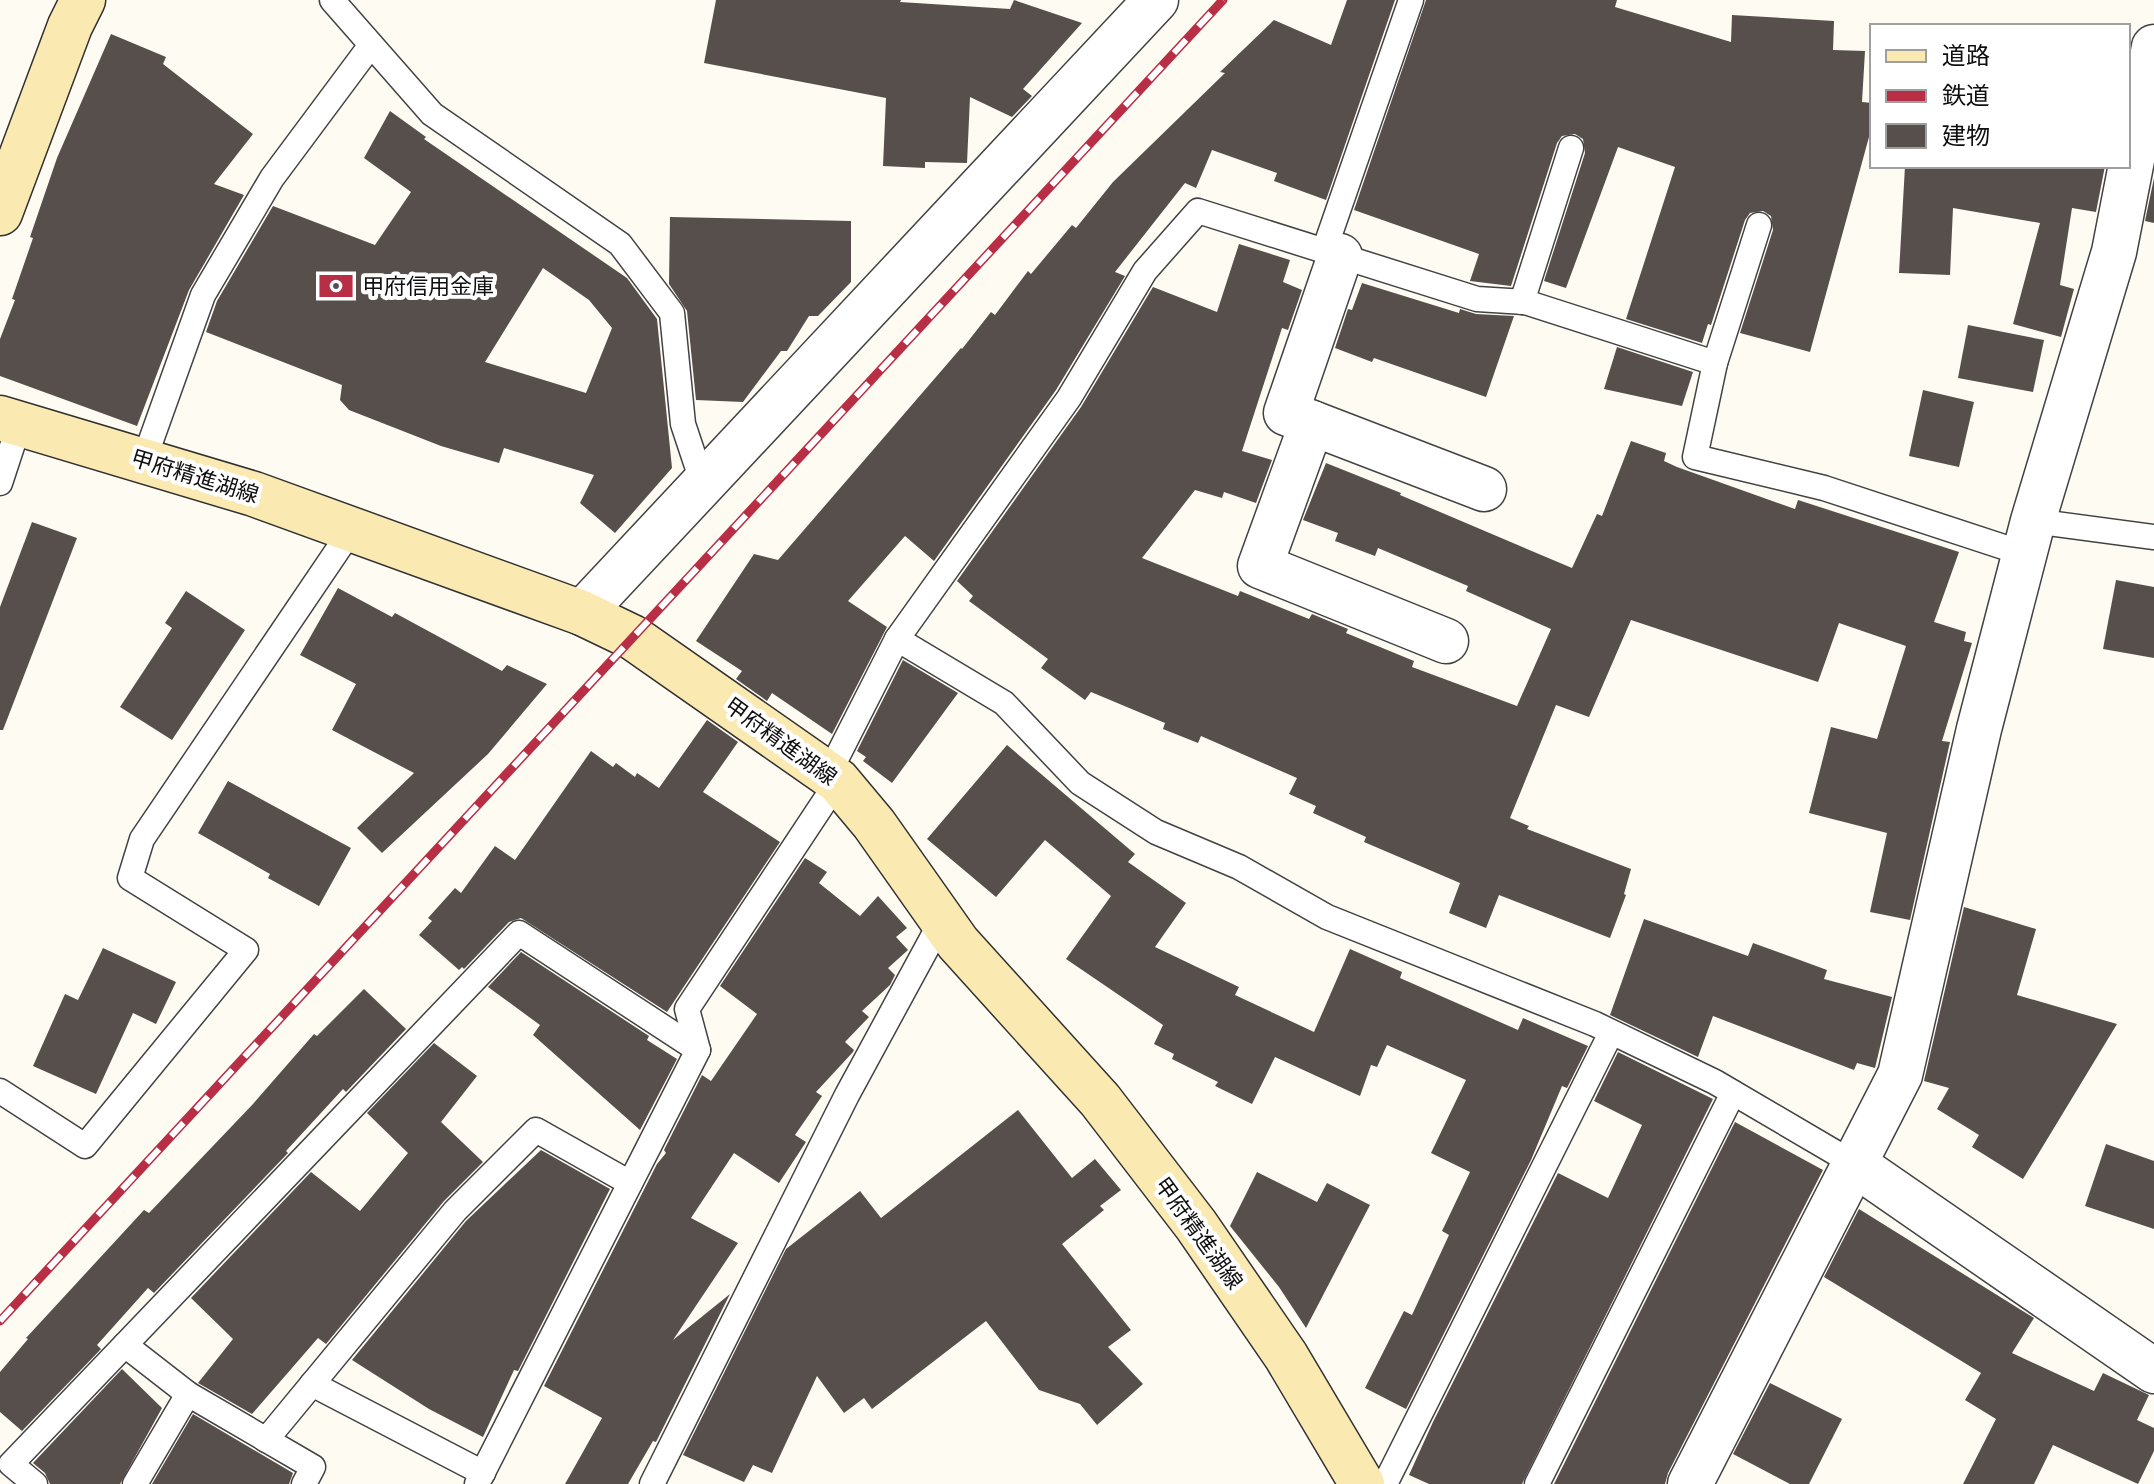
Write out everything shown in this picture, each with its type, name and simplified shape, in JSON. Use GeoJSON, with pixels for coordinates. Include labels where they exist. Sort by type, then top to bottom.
{"type":"FeatureCollection","features":[{"type":"Feature","properties":{"kind":"main road"},"geometry":{"type":"LineString","coordinates":[[0,213],[70,26],[83,0]]}},
{"type":"Feature","properties":{"kind":"main road","name":"甲府精進湖線"},"geometry":{"type":"LineString","coordinates":[[9,421],[254,494],[582,613],[632,637],[833,777],[874,824],[958,943],[1100,1100],[1196,1225],[1286,1356],[1362,1484]]}},
{"type":"Feature","properties":{"kind":"street"},"geometry":{"type":"LineString","coordinates":[[582,613],[1156,0]]}},
{"type":"Feature","properties":{"kind":"street"},"geometry":{"type":"LineString","coordinates":[[2130,141],[2136,99],[2154,47]]}},
{"type":"Feature","properties":{"kind":"street"},"geometry":{"type":"LineString","coordinates":[[1690,1484],[1900,1075],[1979,729],[2029,537],[2114,252],[2126,168]]}},
{"type":"Feature","properties":{"kind":"street"},"geometry":{"type":"LineString","coordinates":[[1332,253],[1286,413],[1484,489]]}},
{"type":"Feature","properties":{"kind":"street"},"geometry":{"type":"LineString","coordinates":[[1312,423],[1260,566],[1446,641]]}},
{"type":"Feature","properties":{"kind":"street"},"geometry":{"type":"LineString","coordinates":[[1853,1163],[2154,1371]]}},
{"type":"Feature","properties":{"kind":"lane"},"geometry":{"type":"LineString","coordinates":[[332,0],[432,114],[620,244],[653,287],[672,313],[683,424],[703,484]]}},
{"type":"Feature","properties":{"kind":"lane"},"geometry":{"type":"LineString","coordinates":[[1332,253],[1411,0]]}},
{"type":"Feature","properties":{"kind":"lane"},"geometry":{"type":"LineString","coordinates":[[144,460],[203,295],[272,178],[371,45]]}},
{"type":"Feature","properties":{"kind":"lane"},"geometry":{"type":"LineString","coordinates":[[1522,302],[1571,148]]}},
{"type":"Feature","properties":{"kind":"lane"},"geometry":{"type":"LineString","coordinates":[[312,1384],[480,1478],[698,1050],[687,1009],[833,777],[897,639],[1069,398],[1145,271],[1198,211],[1477,299],[1522,302],[1715,363]]}},
{"type":"Feature","properties":{"kind":"lane"},"geometry":{"type":"LineString","coordinates":[[1759,225],[1715,363],[1695,457],[2029,537],[2154,537]]}},
{"type":"Feature","properties":{"kind":"lane"},"geometry":{"type":"LineString","coordinates":[[0,483],[9,421]]}},
{"type":"Feature","properties":{"kind":"lane"},"geometry":{"type":"LineString","coordinates":[[0,1091],[85,1146],[246,950],[130,878],[142,839],[352,529]]}},
{"type":"Feature","properties":{"kind":"lane"},"geometry":{"type":"LineString","coordinates":[[897,639],[1004,703],[1080,783],[1156,832],[1239,867],[1327,917],[1595,1024],[1733,1093],[1853,1163]]}},
{"type":"Feature","properties":{"kind":"lane"},"geometry":{"type":"LineString","coordinates":[[652,1484],[847,1095],[942,920]]}},
{"type":"Feature","properties":{"kind":"lane"},"geometry":{"type":"LineString","coordinates":[[35,1484],[11,1464],[519,933],[698,1050]]}},
{"type":"Feature","properties":{"kind":"lane"},"geometry":{"type":"LineString","coordinates":[[1385,1484],[1611,1033]]}},
{"type":"Feature","properties":{"kind":"lane"},"geometry":{"type":"LineString","coordinates":[[1537,1484],[1733,1093]]}},
{"type":"Feature","properties":{"kind":"lane"},"geometry":{"type":"LineString","coordinates":[[266,1440],[455,1211],[536,1130],[630,1183]]}},
{"type":"Feature","properties":{"kind":"lane"},"geometry":{"type":"LineString","coordinates":[[125,1345],[188,1394],[313,1467],[304,1484]]}},
{"type":"Feature","properties":{"kind":"lane"},"geometry":{"type":"LineString","coordinates":[[135,1484],[188,1394]]}},
{"type":"Feature","properties":{"kind":"building"},"geometry":{"type":"Polygon","coordinates":[[[716,0],[901,0],[1010,9],[1014,0],[1082,23],[1023,89],[1032,96],[1012,117],[970,97],[967,163],[925,162],[925,168],[883,166],[886,98],[704,63],[716,0]]]}},
{"type":"Feature","properties":{"kind":"building"},"geometry":{"type":"Polygon","coordinates":[[[1347,0],[1395,0],[1326,200],[1274,181],[1277,173],[1212,150],[1196,188],[1185,183],[1115,272],[1125,276],[1056,390],[934,561],[905,536],[848,601],[887,627],[832,734],[772,693],[767,701],[736,679],[742,671],[696,641],[754,554],[778,560],[991,312],[995,315],[1028,271],[1031,274],[1072,225],[1076,228],[1113,182],[1225,73],[1220,72],[1274,20],[1331,45],[1347,0]]]}},
{"type":"Feature","properties":{"kind":"building"},"geometry":{"type":"Polygon","coordinates":[[[1426,0],[1617,0],[1615,7],[1731,42],[1732,15],[1834,21],[1833,50],[1865,51],[1862,102],[1870,103],[1870,133],[1810,352],[1740,333],[1773,230],[1771,216],[1763,211],[1750,213],[1745,220],[1711,325],[1708,324],[1702,343],[1626,319],[1675,167],[1618,147],[1566,288],[1544,281],[1585,153],[1583,139],[1575,134],[1562,136],[1557,143],[1511,286],[1470,281],[1479,254],[1354,210],[1426,0]]]}},
{"type":"Feature","properties":{"kind":"building"},"geometry":{"type":"Polygon","coordinates":[[[111,34],[166,57],[163,64],[253,134],[214,184],[244,195],[189,290],[137,426],[0,376],[0,339],[15,300],[12,299],[33,238],[30,237],[57,158],[111,34]]]}},
{"type":"Feature","properties":{"kind":"building"},"geometry":{"type":"Polygon","coordinates":[[[390,111],[426,137],[424,139],[627,278],[657,319],[672,468],[615,533],[580,503],[594,475],[504,448],[499,463],[441,446],[349,410],[340,400],[342,385],[206,332],[217,301],[273,206],[375,245],[411,192],[364,158],[390,111]],[[543,268],[485,362],[586,393],[612,328],[589,300],[543,268]]]}},
{"type":"Feature","properties":{"kind":"building"},"geometry":{"type":"Polygon","coordinates":[[[1905,168],[2105,168],[2096,212],[2072,208],[2060,285],[2074,289],[2061,337],[2013,324],[2040,223],[1953,208],[1950,275],[1899,273],[1905,168]]]}},
{"type":"Feature","properties":{"kind":"building"},"geometry":{"type":"Polygon","coordinates":[[[2154,178],[2154,223],[2145,221],[2154,178]]]}},
{"type":"Feature","properties":{"kind":"building"},"geometry":{"type":"Polygon","coordinates":[[[670,217],[851,221],[851,282],[818,316],[809,316],[787,351],[781,351],[743,402],[696,400],[687,311],[669,284],[670,217]]]}},
{"type":"Feature","properties":{"kind":"building"},"geometry":{"type":"Polygon","coordinates":[[[1239,244],[1290,260],[1283,282],[1302,290],[1288,330],[1282,328],[1242,451],[1272,460],[1256,503],[1224,492],[1222,498],[1195,490],[1142,558],[1238,596],[1240,591],[1309,619],[1312,614],[1348,629],[1346,633],[1414,661],[1412,667],[1517,706],[1551,629],[1466,591],[1468,586],[1378,548],[1375,556],[1335,541],[1338,533],[1303,520],[1326,463],[1572,568],[1597,514],[1602,516],[1631,441],[1666,453],[1664,461],[1677,467],[1795,509],[1798,500],[1959,552],[1934,622],[1966,632],[1964,641],[1972,643],[1942,741],[1950,742],[1910,920],[1870,912],[1887,833],[1809,813],[1831,727],[1877,739],[1906,646],[1839,623],[1818,682],[1631,620],[1589,717],[1556,705],[1510,818],[1529,826],[1527,829],[1631,869],[1626,895],[1610,938],[1499,895],[1486,928],[1449,913],[1460,883],[1364,842],[1366,837],[1313,813],[1316,806],[1289,794],[1297,778],[1201,736],[1198,743],[1163,729],[1165,723],[1091,692],[1085,700],[1041,668],[1048,659],[969,601],[973,596],[957,581],[1081,407],[1153,287],[1217,312],[1239,244]]]}},
{"type":"Feature","properties":{"kind":"building"},"geometry":{"type":"Polygon","coordinates":[[[1362,283],[1459,313],[1460,309],[1476,314],[1514,316],[1486,397],[1374,358],[1372,362],[1335,348],[1348,309],[1352,310],[1362,283]]]}},
{"type":"Feature","properties":{"kind":"building"},"geometry":{"type":"Polygon","coordinates":[[[1968,325],[2044,340],[2033,392],[1958,378],[1968,325]]]}},
{"type":"Feature","properties":{"kind":"building"},"geometry":{"type":"Polygon","coordinates":[[[1617,347],[1693,372],[1682,406],[1604,389],[1617,347]]]}},
{"type":"Feature","properties":{"kind":"building"},"geometry":{"type":"Polygon","coordinates":[[[1923,390],[1974,402],[1959,467],[1909,456],[1923,390]]]}},
{"type":"Feature","properties":{"kind":"building"},"geometry":{"type":"Polygon","coordinates":[[[32,522],[77,538],[3,730],[0,730],[0,607],[32,522]]]}},
{"type":"Feature","properties":{"kind":"building"},"geometry":{"type":"Polygon","coordinates":[[[2116,580],[2154,587],[2154,658],[2103,649],[2116,580]]]}},
{"type":"Feature","properties":{"kind":"building"},"geometry":{"type":"Polygon","coordinates":[[[338,588],[392,617],[395,613],[502,671],[507,665],[547,684],[488,754],[382,853],[357,828],[414,773],[332,730],[356,684],[300,655],[338,588]]]}},
{"type":"Feature","properties":{"kind":"building"},"geometry":{"type":"Polygon","coordinates":[[[186,591],[245,630],[172,740],[120,707],[172,628],[165,623],[186,591]]]}},
{"type":"Feature","properties":{"kind":"building"},"geometry":{"type":"Polygon","coordinates":[[[903,660],[958,693],[892,783],[863,761],[866,757],[857,751],[903,660]]]}},
{"type":"Feature","properties":{"kind":"building"},"geometry":{"type":"Polygon","coordinates":[[[707,720],[738,742],[703,792],[780,842],[667,1012],[521,918],[509,922],[464,969],[459,970],[419,935],[432,921],[428,918],[455,888],[461,893],[495,846],[515,860],[591,751],[613,767],[616,763],[635,777],[637,773],[659,788],[707,720]]]}},
{"type":"Feature","properties":{"kind":"building"},"geometry":{"type":"Polygon","coordinates":[[[1007,745],[1135,854],[1128,862],[1186,903],[1155,947],[1239,987],[1235,995],[1314,1032],[1350,949],[1402,972],[1400,978],[1518,1030],[1523,1018],[1588,1046],[1567,1088],[1562,1086],[1531,1160],[1406,1409],[1365,1388],[1404,1311],[1412,1315],[1449,1235],[1442,1231],[1470,1172],[1431,1153],[1466,1080],[1387,1045],[1377,1067],[1371,1065],[1360,1096],[1275,1057],[1252,1104],[1215,1086],[1218,1082],[1172,1059],[1174,1054],[1154,1044],[1163,1025],[1066,959],[1111,896],[1045,840],[996,897],[927,839],[1007,745]]]}},
{"type":"Feature","properties":{"kind":"building"},"geometry":{"type":"Polygon","coordinates":[[[228,781],[351,848],[319,906],[198,833],[228,781]]]}},
{"type":"Feature","properties":{"kind":"building"},"geometry":{"type":"Polygon","coordinates":[[[805,858],[827,872],[819,883],[860,916],[878,896],[907,928],[896,937],[908,950],[888,968],[895,975],[890,985],[862,1011],[869,1017],[845,1042],[853,1052],[816,1092],[822,1096],[795,1135],[806,1142],[779,1183],[734,1153],[691,1218],[738,1243],[673,1340],[730,1294],[656,1442],[653,1441],[628,1484],[565,1484],[602,1418],[544,1386],[657,1164],[666,1153],[664,1150],[702,1075],[711,1081],[757,1014],[720,986],[805,858]]]}},
{"type":"Feature","properties":{"kind":"building"},"geometry":{"type":"Polygon","coordinates":[[[1964,907],[2036,929],[2017,995],[2117,1024],[2023,1179],[1972,1147],[1979,1135],[1937,1109],[1949,1088],[1924,1081],[1964,907]]]}},
{"type":"Feature","properties":{"kind":"building"},"geometry":{"type":"Polygon","coordinates":[[[1644,919],[1748,956],[1753,943],[1827,970],[1824,979],[1892,997],[1875,1068],[1857,1063],[1854,1070],[1713,1016],[1698,1057],[1610,1015],[1644,919]]]}},
{"type":"Feature","properties":{"kind":"building"},"geometry":{"type":"Polygon","coordinates":[[[103,948],[176,982],[156,1024],[133,1013],[96,1094],[33,1066],[65,994],[78,1000],[103,948]]]}},
{"type":"Feature","properties":{"kind":"building"},"geometry":{"type":"Polygon","coordinates":[[[521,952],[649,1036],[647,1040],[677,1059],[640,1130],[533,1035],[540,1025],[488,987],[521,952]]]}},
{"type":"Feature","properties":{"kind":"building"},"geometry":{"type":"Polygon","coordinates":[[[364,989],[406,1029],[346,1092],[343,1089],[286,1151],[288,1153],[154,1293],[148,1288],[97,1345],[101,1349],[22,1431],[0,1412],[0,1372],[26,1338],[144,1210],[149,1213],[253,1104],[314,1034],[317,1036],[364,989]]]}},
{"type":"Feature","properties":{"kind":"building"},"geometry":{"type":"Polygon","coordinates":[[[434,1043],[477,1076],[441,1122],[483,1162],[444,1201],[326,1344],[318,1338],[252,1414],[198,1383],[233,1339],[191,1298],[311,1172],[360,1211],[408,1153],[367,1113],[434,1043]]]}},
{"type":"Feature","properties":{"kind":"building"},"geometry":{"type":"Polygon","coordinates":[[[1618,1052],[1713,1099],[1522,1484],[1429,1484],[1409,1475],[1558,1173],[1608,1198],[1642,1125],[1594,1101],[1618,1052]]]}},
{"type":"Feature","properties":{"kind":"building"},"geometry":{"type":"Polygon","coordinates":[[[1018,1110],[1072,1178],[1095,1159],[1121,1190],[1100,1206],[1104,1210],[1062,1244],[1131,1330],[1108,1347],[1143,1384],[1097,1425],[1080,1404],[1039,1390],[986,1321],[872,1409],[864,1398],[844,1413],[817,1376],[772,1473],[753,1465],[744,1482],[683,1455],[786,1249],[860,1191],[881,1218],[1018,1110]]]}},
{"type":"Feature","properties":{"kind":"building"},"geometry":{"type":"Polygon","coordinates":[[[1735,1122],[1823,1170],[1665,1484],[1554,1484],[1735,1122]]]}},
{"type":"Feature","properties":{"kind":"building"},"geometry":{"type":"Polygon","coordinates":[[[2106,1144],[2154,1161],[2154,1229],[2085,1206],[2106,1144]]]}},
{"type":"Feature","properties":{"kind":"building"},"geometry":{"type":"Polygon","coordinates":[[[541,1150],[610,1189],[518,1371],[514,1370],[483,1437],[429,1409],[352,1360],[466,1221],[541,1150]]]}},
{"type":"Feature","properties":{"kind":"building"},"geometry":{"type":"Polygon","coordinates":[[[1257,1172],[1317,1202],[1327,1183],[1370,1205],[1306,1328],[1279,1287],[1230,1226],[1257,1172]]]}},
{"type":"Feature","properties":{"kind":"building"},"geometry":{"type":"Polygon","coordinates":[[[1859,1209],[2034,1318],[2012,1353],[2094,1391],[2103,1373],[2149,1395],[2137,1420],[2154,1428],[2154,1451],[2138,1484],[2053,1445],[2034,1484],[1963,1484],[1996,1419],[1965,1400],[1981,1373],[1824,1277],[1859,1209]]]}},
{"type":"Feature","properties":{"kind":"building"},"geometry":{"type":"Polygon","coordinates":[[[122,1369],[162,1408],[120,1484],[50,1484],[45,1473],[33,1463],[122,1369]]]}},
{"type":"Feature","properties":{"kind":"building"},"geometry":{"type":"Polygon","coordinates":[[[1770,1383],[1842,1419],[1809,1484],[1790,1484],[1733,1454],[1770,1383]]]}},
{"type":"Feature","properties":{"kind":"building"},"geometry":{"type":"Polygon","coordinates":[[[193,1414],[293,1473],[289,1484],[152,1484],[193,1414]]]}},
{"type":"Feature","properties":{"kind":"railway"},"geometry":{"type":"LineString","coordinates":[[0,1321],[1223,0]]}},
{"type":"Feature","properties":{"kind":"place","name":"甲府信用金庫"},"geometry":{"type":"Point","coordinates":[336,286]}}]}
